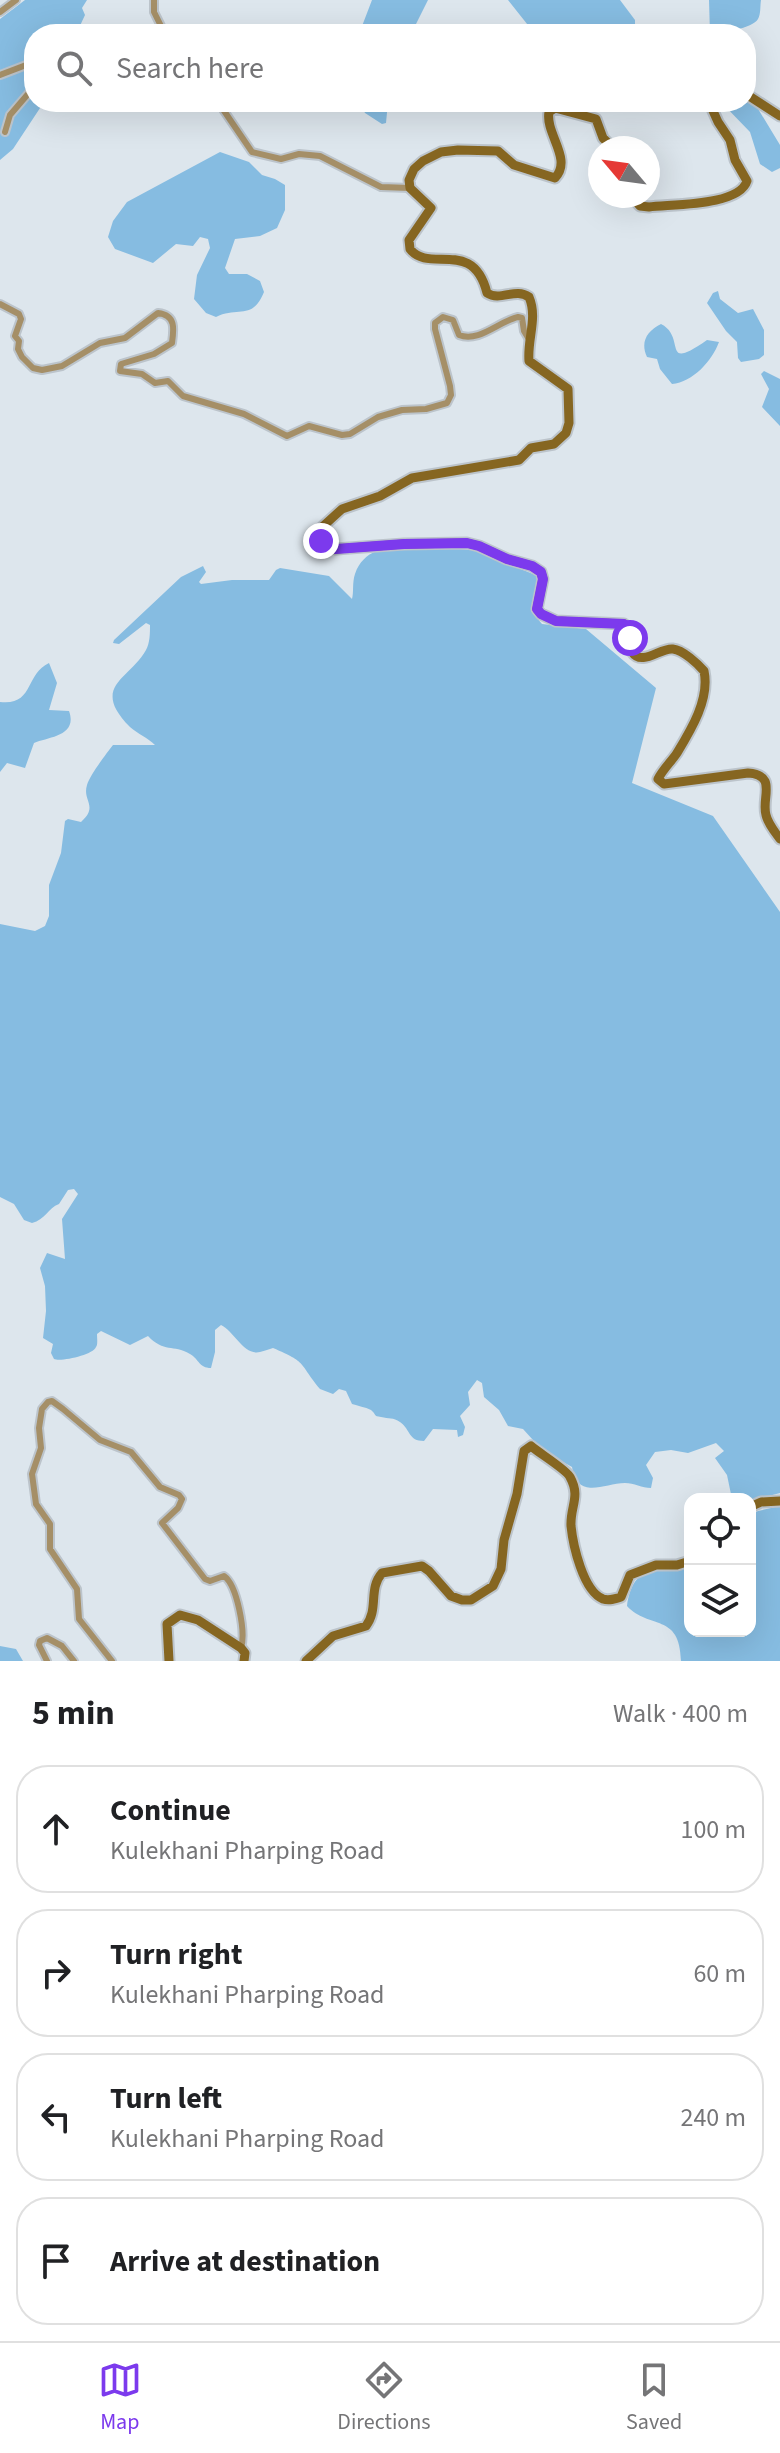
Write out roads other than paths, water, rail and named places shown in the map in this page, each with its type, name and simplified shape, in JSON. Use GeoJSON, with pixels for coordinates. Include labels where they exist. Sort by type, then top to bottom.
{"type":"FeatureCollection","features":[{"type":"Feature","properties":{"kind":"main road"},"geometry":{"type":"LineString","coordinates":[[756,100],[780,116]]}},
{"type":"Feature","properties":{"kind":"main road"},"geometry":{"type":"LineString","coordinates":[[549,112],[547,123],[561,157],[561,170],[555,178],[514,165],[498,151],[441,152],[423,161],[411,173],[410,188],[431,208],[409,240],[413,254],[420,258],[461,260],[484,280],[487,293],[492,296],[525,293],[532,304],[529,361],[568,389],[569,423],[561,440],[531,448],[519,460],[412,478],[380,496],[342,509],[320,529],[319,538],[336,549],[404,544],[467,543],[479,546],[541,572],[543,579],[537,609],[548,619],[624,624],[631,650],[642,657],[668,649],[678,650],[704,671],[706,686],[702,706],[679,750],[658,779],[664,784],[758,774],[763,777],[767,789],[765,814],[780,839]]}},
{"type":"Feature","properties":{"kind":"main road"},"geometry":{"type":"LineString","coordinates":[[570,112],[596,119],[602,136]]}},
{"type":"Feature","properties":{"kind":"main road"},"geometry":{"type":"LineString","coordinates":[[660,206],[725,199],[744,189],[747,181],[714,112]]}},
{"type":"Feature","properties":{"kind":"main road"},"geometry":{"type":"LineString","coordinates":[[306,1661],[333,1636],[366,1626],[373,1614],[375,1582],[382,1573],[422,1566],[451,1596],[462,1600],[471,1600],[493,1586],[501,1569],[520,1464],[524,1451],[531,1446],[570,1477],[576,1495],[571,1523],[576,1557],[591,1589],[602,1599],[621,1597],[630,1575],[656,1565],[684,1563]]}},
{"type":"Feature","properties":{"kind":"main road"},"geometry":{"type":"LineString","coordinates":[[756,1504],[780,1501]]}},
{"type":"Feature","properties":{"kind":"main road"},"geometry":{"type":"LineString","coordinates":[[169,1661],[167,1624],[180,1615],[198,1620],[241,1648],[245,1653],[244,1661]]}},
{"type":"Feature","properties":{"kind":"street"},"geometry":{"type":"LineString","coordinates":[[0,12],[16,0]]}},
{"type":"Feature","properties":{"kind":"street"},"geometry":{"type":"LineString","coordinates":[[154,0],[154,12],[160,24]]}},
{"type":"Feature","properties":{"kind":"street"},"geometry":{"type":"LineString","coordinates":[[0,75],[24,66]]}},
{"type":"Feature","properties":{"kind":"street"},"geometry":{"type":"LineString","coordinates":[[5,132],[10,115],[24,99]]}},
{"type":"Feature","properties":{"kind":"street"},"geometry":{"type":"LineString","coordinates":[[225,112],[252,152],[281,159],[299,154],[320,156],[381,187],[410,188]]}},
{"type":"Feature","properties":{"kind":"street"},"geometry":{"type":"LineString","coordinates":[[0,304],[19,314],[21,319],[15,336],[19,341],[18,349],[29,365],[42,370],[62,366],[100,343],[125,338],[158,313],[166,314],[172,318],[172,343],[154,354],[121,364],[120,371],[142,374],[155,383],[168,381],[183,396],[244,414],[287,436],[309,426],[342,435],[350,434],[378,417],[447,403],[451,395],[450,386],[435,329],[435,323],[443,317],[453,320],[459,335],[466,338],[522,318],[530,341]]}},
{"type":"Feature","properties":{"kind":"street"},"geometry":{"type":"LineString","coordinates":[[112,1661],[79,1619],[77,1589],[50,1549],[50,1524],[36,1504],[32,1474],[41,1448],[39,1428],[42,1409],[52,1401],[100,1440],[131,1452],[160,1487],[179,1495],[182,1499],[180,1505],[162,1523],[205,1579],[210,1581],[224,1576],[232,1583],[244,1631],[241,1648]]}},
{"type":"Feature","properties":{"kind":"street"},"geometry":{"type":"LineString","coordinates":[[47,1661],[39,1645],[47,1638],[62,1646],[74,1661]]}}]}
